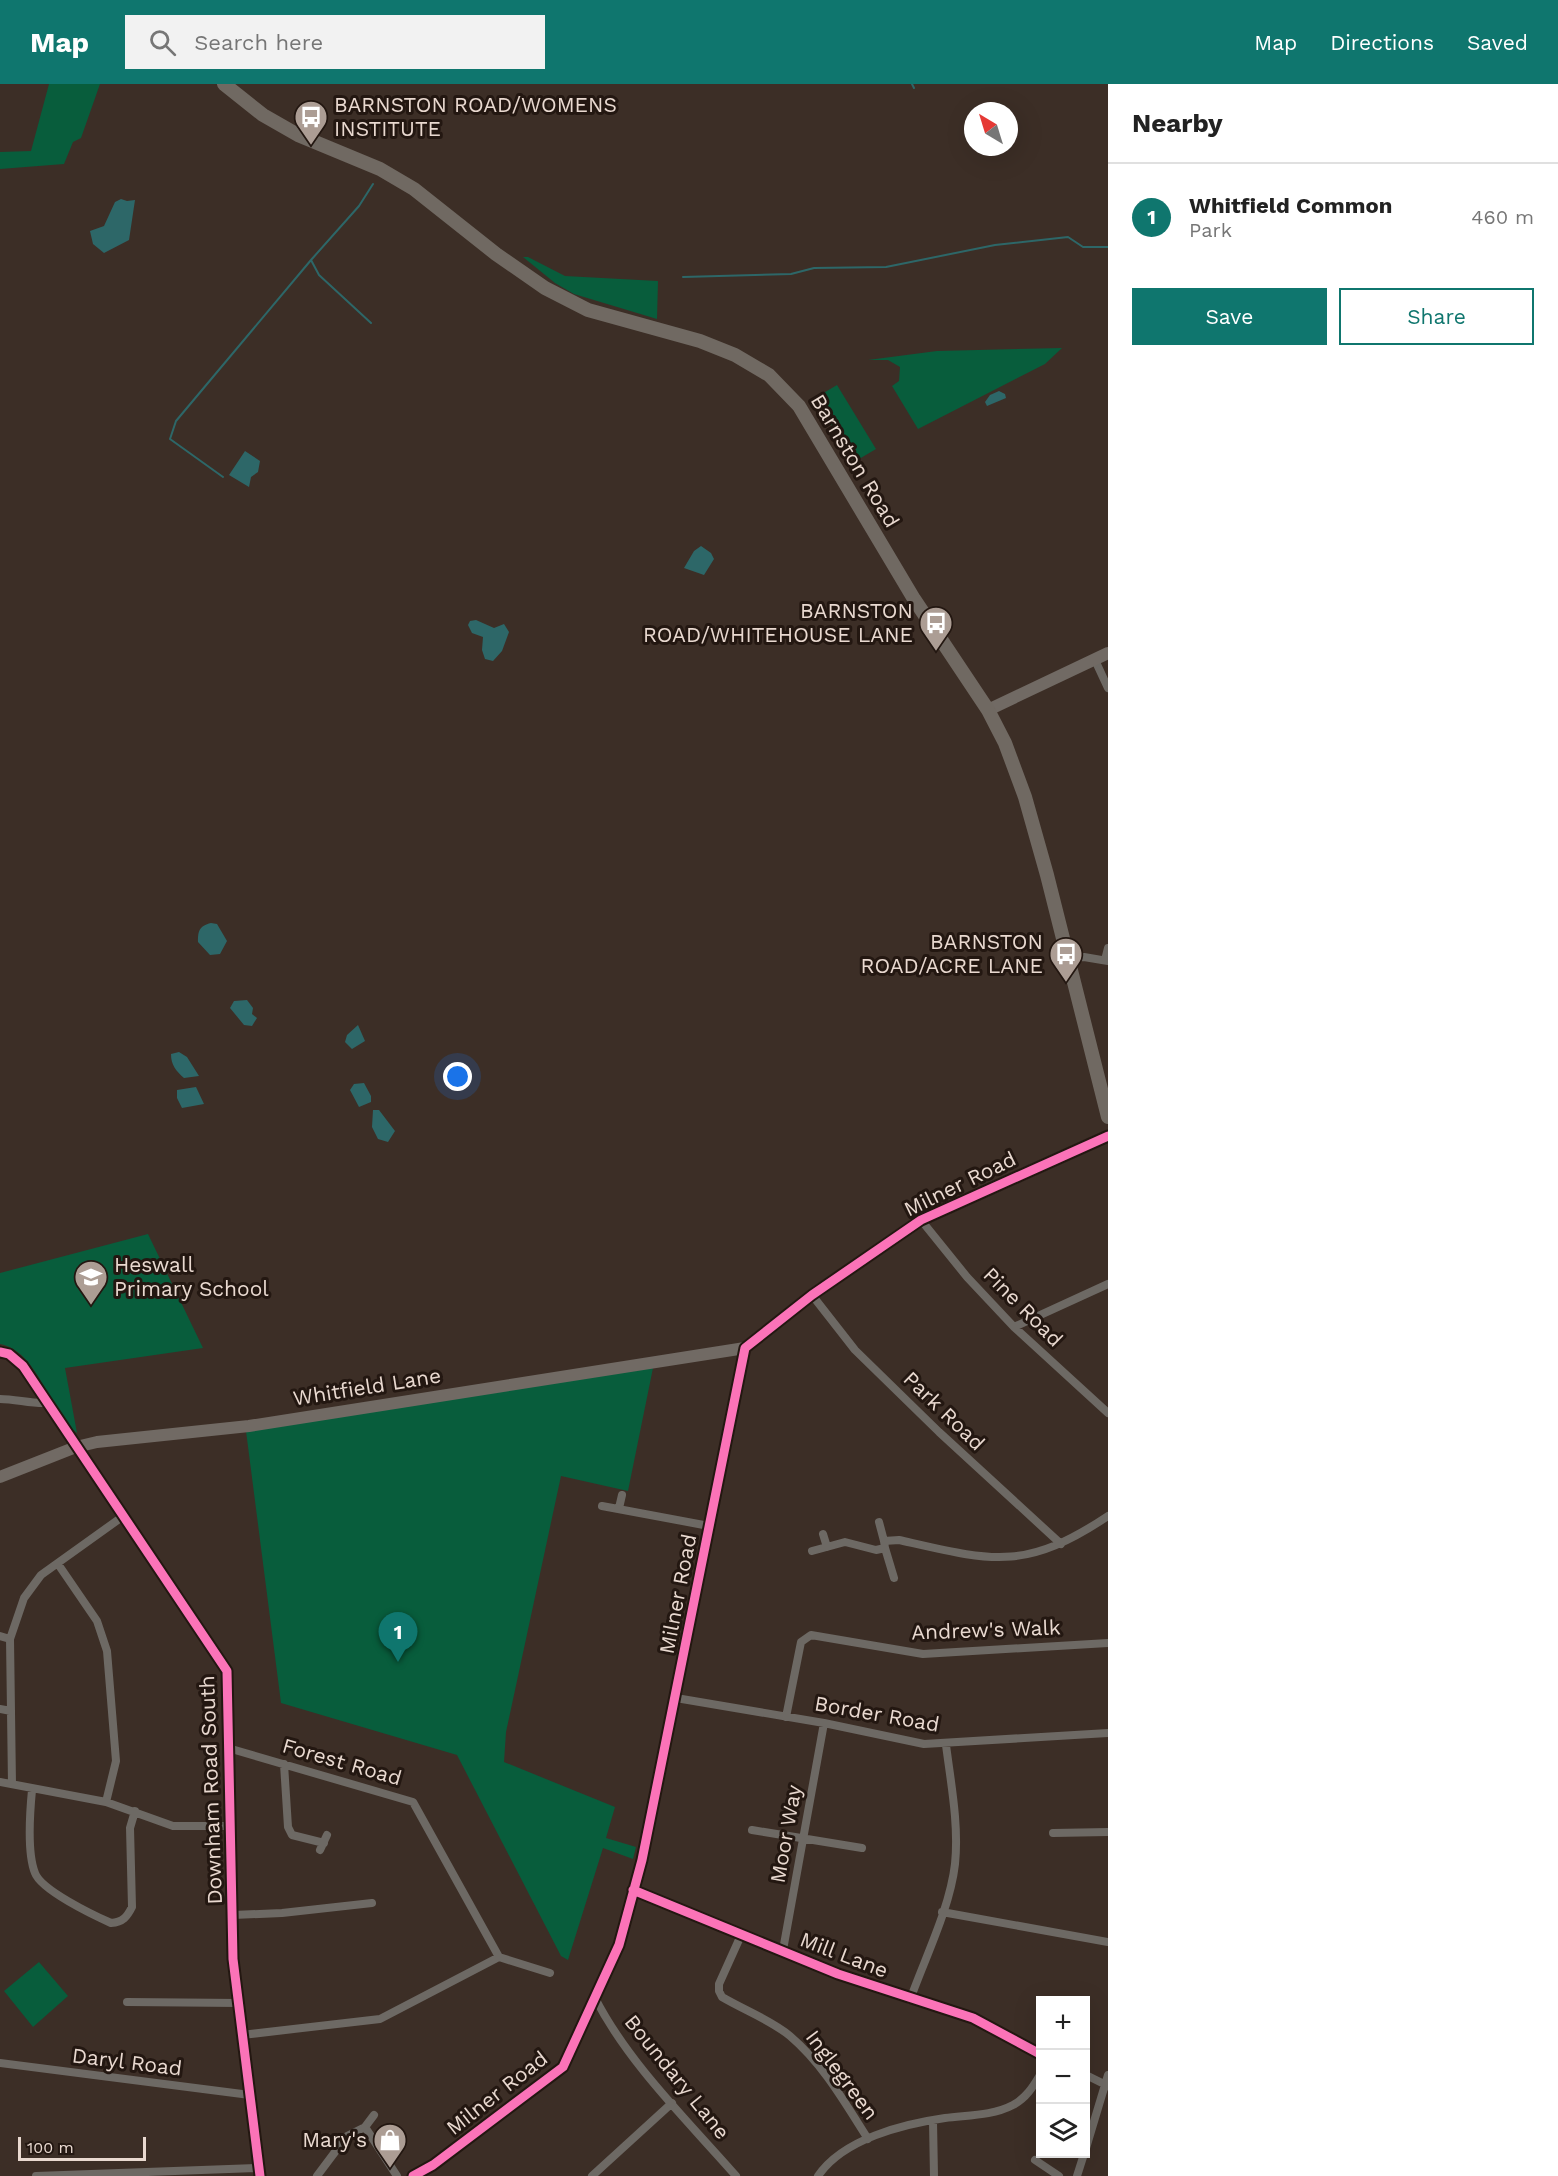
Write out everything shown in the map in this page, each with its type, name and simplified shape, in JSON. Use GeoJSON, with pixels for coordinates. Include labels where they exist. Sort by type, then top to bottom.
{"type":"FeatureCollection","features":[{"type":"Feature","properties":{"kind":"main road","name":"Barnston Road"},"geometry":{"type":"LineString","coordinates":[[224,84],[263,115],[298,135],[380,169],[414,189],[496,254],[545,288],[588,310],[700,341],[753,364],[768,375],[799,406],[914,599],[988,710],[1014,765],[1025,797],[1108,1117]]}},
{"type":"Feature","properties":{"kind":"street"},"geometry":{"type":"LineString","coordinates":[[988,710],[1108,653]]}},
{"type":"Feature","properties":{"kind":"street"},"geometry":{"type":"LineString","coordinates":[[1095,660],[1108,688]]}},
{"type":"Feature","properties":{"kind":"street"},"geometry":{"type":"LineString","coordinates":[[1066,958],[1107,960],[1108,948]]}},
{"type":"Feature","properties":{"kind":"street","name":"Milner Road"},"geometry":{"type":"LineString","coordinates":[[413,2176],[433,2165],[563,2067],[620,1945],[642,1860],[676,1698],[745,1348],[812,1295],[921,1220],[1108,1136]]}},
{"type":"Feature","properties":{"kind":"street","name":"Pine Road"},"geometry":{"type":"LineString","coordinates":[[921,1220],[968,1277],[1014,1327],[1108,1413]]}},
{"type":"Feature","properties":{"kind":"street"},"geometry":{"type":"LineString","coordinates":[[1014,1327],[1108,1284]]}},
{"type":"Feature","properties":{"kind":"street","name":"Park Road"},"geometry":{"type":"LineString","coordinates":[[812,1295],[855,1350],[939,1432],[1061,1544]]}},
{"type":"Feature","properties":{"kind":"street","name":"Whitfield Lane"},"geometry":{"type":"LineString","coordinates":[[0,1477],[76,1447],[97,1442],[249,1426],[745,1348]]}},
{"type":"Feature","properties":{"kind":"street","name":"Downham Road South"},"geometry":{"type":"LineString","coordinates":[[0,1352],[9,1354],[23,1366],[122,1517],[224,1663],[227,1671],[233,1959],[260,2172]]}},
{"type":"Feature","properties":{"kind":"street"},"geometry":{"type":"LineString","coordinates":[[0,1399],[19,1398],[37,1404],[47,1403]]}},
{"type":"Feature","properties":{"kind":"street"},"geometry":{"type":"LineString","coordinates":[[619,1508],[622,1495]]}},
{"type":"Feature","properties":{"kind":"street"},"geometry":{"type":"LineString","coordinates":[[602,1506],[709,1526]]}},
{"type":"Feature","properties":{"kind":"street"},"geometry":{"type":"LineString","coordinates":[[812,1551],[845,1542],[876,1550],[885,1544],[899,1540],[988,1558],[1035,1553],[1083,1534],[1108,1516]]}},
{"type":"Feature","properties":{"kind":"street"},"geometry":{"type":"LineString","coordinates":[[12,1784],[10,1639],[24,1598],[41,1575],[122,1517]]}},
{"type":"Feature","properties":{"kind":"street"},"geometry":{"type":"LineString","coordinates":[[879,1522],[894,1578]]}},
{"type":"Feature","properties":{"kind":"street"},"geometry":{"type":"LineString","coordinates":[[823,1534],[827,1546]]}},
{"type":"Feature","properties":{"kind":"street"},"geometry":{"type":"LineString","coordinates":[[58,1564],[97,1621],[107,1651],[116,1761],[106,1802]]}},
{"type":"Feature","properties":{"kind":"street","name":"Andrew's Walk"},"geometry":{"type":"LineString","coordinates":[[786,1717],[801,1642],[812,1635],[923,1654],[1108,1643]]}},
{"type":"Feature","properties":{"kind":"street"},"geometry":{"type":"LineString","coordinates":[[0,1636],[10,1639]]}},
{"type":"Feature","properties":{"kind":"street","name":"Border Road"},"geometry":{"type":"LineString","coordinates":[[676,1698],[824,1723],[924,1744],[946,1745],[1108,1732]]}},
{"type":"Feature","properties":{"kind":"street"},"geometry":{"type":"LineString","coordinates":[[0,1709],[11,1711]]}},
{"type":"Feature","properties":{"kind":"street","name":"Moor Way"},"geometry":{"type":"LineString","coordinates":[[783,1950],[824,1723]]}},
{"type":"Feature","properties":{"kind":"street"},"geometry":{"type":"LineString","coordinates":[[910,2000],[942,1912],[955,1866],[946,1745]]}},
{"type":"Feature","properties":{"kind":"street","name":"Forest Road"},"geometry":{"type":"LineString","coordinates":[[228,1748],[413,1802],[499,1957]]}},
{"type":"Feature","properties":{"kind":"street"},"geometry":{"type":"LineString","coordinates":[[284,1764],[288,1827],[292,1835],[324,1843]]}},
{"type":"Feature","properties":{"kind":"street"},"geometry":{"type":"LineString","coordinates":[[0,1782],[32,1790],[106,1802],[173,1826],[231,1826]]}},
{"type":"Feature","properties":{"kind":"street"},"geometry":{"type":"LineString","coordinates":[[32,1790],[30,1810],[35,1874],[45,1886],[111,1923],[120,1922],[128,1916],[132,1907],[130,1828],[135,1811]]}},
{"type":"Feature","properties":{"kind":"street"},"geometry":{"type":"LineString","coordinates":[[752,1830],[861,1848]]}},
{"type":"Feature","properties":{"kind":"street"},"geometry":{"type":"LineString","coordinates":[[1053,1834],[1108,1832]]}},
{"type":"Feature","properties":{"kind":"street","name":"Mill Lane"},"geometry":{"type":"LineString","coordinates":[[633,1890],[838,1974],[910,2000],[973,2018],[1036,2051]]}},
{"type":"Feature","properties":{"kind":"street"},"geometry":{"type":"LineString","coordinates":[[233,1915],[282,1913],[372,1902]]}},
{"type":"Feature","properties":{"kind":"street"},"geometry":{"type":"LineString","coordinates":[[942,1912],[1108,1942]]}},
{"type":"Feature","properties":{"kind":"street","name":"Inglegreen"},"geometry":{"type":"LineString","coordinates":[[742,1933],[719,1984],[722,1997],[789,2036],[831,2083],[868,2139]]}},
{"type":"Feature","properties":{"kind":"street"},"geometry":{"type":"LineString","coordinates":[[242,2035],[380,2019],[499,1957],[550,1973]]}},
{"type":"Feature","properties":{"kind":"street","name":"Boundary Lane"},"geometry":{"type":"LineString","coordinates":[[595,1998],[607,2020],[672,2103],[736,2176]]}},
{"type":"Feature","properties":{"kind":"street"},"geometry":{"type":"LineString","coordinates":[[127,2002],[239,2003]]}},
{"type":"Feature","properties":{"kind":"street","name":"Daryl Road"},"geometry":{"type":"LineString","coordinates":[[0,2063],[250,2095]]}},
{"type":"Feature","properties":{"kind":"street"},"geometry":{"type":"LineString","coordinates":[[1090,2076],[1107,2082],[1090,2135]]}},
{"type":"Feature","properties":{"kind":"street"},"geometry":{"type":"LineString","coordinates":[[818,2176],[837,2156],[868,2139],[916,2123],[984,2115],[1013,2105],[1031,2091],[1036,2083]]}},
{"type":"Feature","properties":{"kind":"street"},"geometry":{"type":"LineString","coordinates":[[592,2176],[672,2103]]}},
{"type":"Feature","properties":{"kind":"street"},"geometry":{"type":"LineString","coordinates":[[317,2176],[347,2136],[365,2127],[374,2115]]}},
{"type":"Feature","properties":{"kind":"street"},"geometry":{"type":"LineString","coordinates":[[933,2121],[934,2176]]}},
{"type":"Feature","properties":{"kind":"street"},"geometry":{"type":"LineString","coordinates":[[365,2127],[397,2176]]}},
{"type":"Feature","properties":{"kind":"street"},"geometry":{"type":"LineString","coordinates":[[1077,2176],[1083,2158]]}},
{"type":"Feature","properties":{"kind":"street"},"geometry":{"type":"LineString","coordinates":[[1035,2160],[1059,2176]]}},
{"type":"Feature","properties":{"kind":"street"},"geometry":{"type":"LineString","coordinates":[[433,2165],[437,2176]]}},
{"type":"Feature","properties":{"kind":"street"},"geometry":{"type":"LineString","coordinates":[[36,2176],[260,2172]]}},
{"type":"Feature","properties":{"kind":"green space"},"geometry":{"type":"Polygon","coordinates":[[[49,84],[100,84],[81,138],[73,142],[64,164],[0,169],[0,152],[31,151],[49,84]]]}},
{"type":"Feature","properties":{"kind":"green space"},"geometry":{"type":"Polygon","coordinates":[[[523,257],[528,257],[565,276],[658,281],[657,319],[574,294],[555,283],[523,257]]]}},
{"type":"Feature","properties":{"kind":"green space"},"geometry":{"type":"Polygon","coordinates":[[[1062,348],[1045,364],[918,429],[892,386],[899,381],[900,367],[888,360],[868,360],[937,351],[1062,348]]]}},
{"type":"Feature","properties":{"kind":"green space"},"geometry":{"type":"Polygon","coordinates":[[[837,385],[876,449],[854,462],[815,398],[837,385]]]}},
{"type":"Feature","properties":{"kind":"green space","name":"Heswall Primary School"},"geometry":{"type":"Polygon","coordinates":[[[148,1234],[203,1348],[65,1368],[77,1433],[58,1411],[34,1370],[24,1358],[13,1349],[0,1344],[0,1273],[148,1234]]]}},
{"type":"Feature","properties":{"kind":"green space"},"geometry":{"type":"Polygon","coordinates":[[[653,1368],[628,1491],[561,1476],[506,1732],[504,1762],[615,1807],[606,1838],[636,1847],[633,1859],[603,1848],[568,1960],[561,1956],[457,1755],[281,1703],[246,1431],[653,1368]]]}},
{"type":"Feature","properties":{"kind":"green space"},"geometry":{"type":"Polygon","coordinates":[[[39,1962],[68,1996],[33,2027],[4,1991],[39,1962]]]}},
{"type":"Feature","properties":{"kind":"water"},"geometry":{"type":"Polygon","coordinates":[[[121,199],[135,200],[129,240],[104,253],[93,244],[90,231],[104,226],[115,202],[121,199]]]}},
{"type":"Feature","properties":{"kind":"water"},"geometry":{"type":"Polygon","coordinates":[[[999,391],[1005,394],[1006,398],[987,406],[985,402],[990,395],[999,391]]]}},
{"type":"Feature","properties":{"kind":"water"},"geometry":{"type":"Polygon","coordinates":[[[245,451],[260,461],[258,472],[251,477],[249,487],[229,475],[245,451]]]}},
{"type":"Feature","properties":{"kind":"water"},"geometry":{"type":"Polygon","coordinates":[[[701,546],[711,553],[714,559],[704,575],[684,568],[694,551],[701,546]]]}},
{"type":"Feature","properties":{"kind":"water"},"geometry":{"type":"Polygon","coordinates":[[[476,620],[494,628],[504,624],[509,632],[502,651],[493,661],[485,659],[482,650],[483,637],[472,633],[468,625],[470,621],[476,620]]]}},
{"type":"Feature","properties":{"kind":"water"},"geometry":{"type":"Polygon","coordinates":[[[211,923],[217,924],[227,941],[220,954],[210,955],[198,942],[200,930],[211,923]]]}},
{"type":"Feature","properties":{"kind":"water"},"geometry":{"type":"Polygon","coordinates":[[[247,1000],[253,1008],[252,1014],[257,1018],[252,1026],[244,1025],[230,1008],[234,1001],[247,1000]]]}},
{"type":"Feature","properties":{"kind":"water"},"geometry":{"type":"Polygon","coordinates":[[[358,1025],[365,1041],[352,1049],[345,1042],[347,1035],[358,1025]]]}},
{"type":"Feature","properties":{"kind":"water"},"geometry":{"type":"Polygon","coordinates":[[[179,1052],[187,1057],[199,1076],[184,1078],[176,1070],[171,1054],[179,1052]]]}},
{"type":"Feature","properties":{"kind":"water"},"geometry":{"type":"Polygon","coordinates":[[[364,1083],[371,1096],[371,1102],[359,1107],[350,1090],[354,1084],[364,1083]]]}},
{"type":"Feature","properties":{"kind":"water"},"geometry":{"type":"Polygon","coordinates":[[[196,1087],[204,1104],[182,1108],[177,1098],[177,1090],[196,1087]]]}},
{"type":"Feature","properties":{"kind":"water"},"geometry":{"type":"Polygon","coordinates":[[[373,1110],[379,1110],[395,1131],[388,1142],[378,1139],[372,1127],[373,1110]]]}},
{"type":"Feature","properties":{"kind":"waterway"},"geometry":{"type":"LineString","coordinates":[[912,84],[914,88]]}},
{"type":"Feature","properties":{"kind":"waterway"},"geometry":{"type":"LineString","coordinates":[[371,323],[319,275],[311,260],[359,206],[373,184]]}},
{"type":"Feature","properties":{"kind":"waterway"},"geometry":{"type":"LineString","coordinates":[[683,277],[791,274],[814,268],[886,267],[995,245],[1068,237],[1083,247],[1108,247]]}},
{"type":"Feature","properties":{"kind":"waterway"},"geometry":{"type":"LineString","coordinates":[[223,477],[170,439],[176,421],[311,260]]}},
{"type":"Feature","properties":{"kind":"cycle path"},"geometry":{"type":"LineString","coordinates":[[413,2176],[433,2165],[563,2067],[619,1945],[642,1860],[745,1348],[812,1295],[921,1220],[1108,1136]]}},
{"type":"Feature","properties":{"kind":"cycle path"},"geometry":{"type":"LineString","coordinates":[[0,1352],[9,1354],[23,1366],[227,1671],[233,1959],[260,2176]]}},
{"type":"Feature","properties":{"kind":"cycle path"},"geometry":{"type":"LineString","coordinates":[[633,1890],[838,1974],[973,2018],[1036,2052]]}},
{"type":"Feature","properties":{"kind":"place","name":"BARNSTON ROAD/WOMENS INSTITUTE"},"geometry":{"type":"Point","coordinates":[311,146]}},
{"type":"Feature","properties":{"kind":"place","name":"BARNSTON ROAD/WHITEHOUSE LANE"},"geometry":{"type":"Point","coordinates":[936,652]}},
{"type":"Feature","properties":{"kind":"place","name":"BARNSTON ROAD/ACRE LANE"},"geometry":{"type":"Point","coordinates":[1066,983]}},
{"type":"Feature","properties":{"kind":"place","name":"Heswall Primary School"},"geometry":{"type":"Point","coordinates":[91,1306]}},
{"type":"Feature","properties":{"kind":"place","name":"Whitfield Common"},"geometry":{"type":"Point","coordinates":[398,1662]}},
{"type":"Feature","properties":{"kind":"place","name":"Mary's"},"geometry":{"type":"Point","coordinates":[390,2169]}}]}
